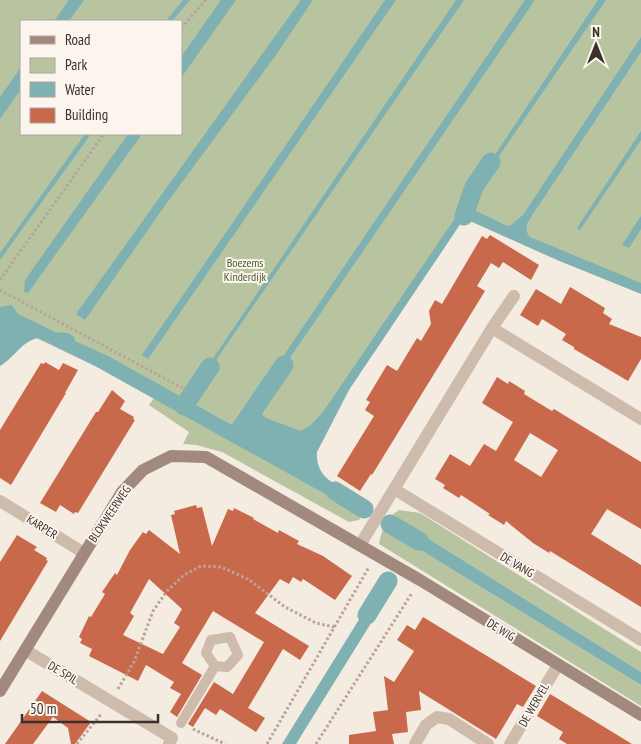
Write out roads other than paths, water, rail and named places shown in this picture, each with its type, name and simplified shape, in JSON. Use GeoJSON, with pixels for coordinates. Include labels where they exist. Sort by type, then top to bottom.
{"type":"FeatureCollection","features":[{"type":"Feature","properties":{"kind":"street"},"geometry":{"type":"LineString","coordinates":[[360,545],[492,328],[514,296]]}},
{"type":"Feature","properties":{"kind":"street"},"geometry":{"type":"LineString","coordinates":[[492,328],[641,419]]}},
{"type":"Feature","properties":{"kind":"street","name":"BLOKWEERWEG"},"geometry":{"type":"LineString","coordinates":[[0,691],[122,492],[143,470],[171,456],[206,457],[360,545]]}},
{"type":"Feature","properties":{"kind":"street","name":"DE VANG"},"geometry":{"type":"LineString","coordinates":[[394,489],[641,640]]}},
{"type":"Feature","properties":{"kind":"street","name":"KARPER"},"geometry":{"type":"LineString","coordinates":[[0,501],[84,553]]}},
{"type":"Feature","properties":{"kind":"street","name":"DE WIG"},"geometry":{"type":"LineString","coordinates":[[360,545],[641,715]]}},
{"type":"Feature","properties":{"kind":"street","name":"DE SPIL"},"geometry":{"type":"LineString","coordinates":[[25,650],[172,738],[169,744]]}},
{"type":"Feature","properties":{"kind":"street","name":"DE WERVEL"},"geometry":{"type":"LineString","coordinates":[[510,744],[558,665]]}},
{"type":"Feature","properties":{"kind":"street"},"geometry":{"type":"LineString","coordinates":[[415,744],[426,725],[437,718],[449,719],[488,744]]}},
{"type":"Feature","properties":{"kind":"lane"},"geometry":{"type":"LineString","coordinates":[[181,723],[215,666]]}},
{"type":"Feature","properties":{"kind":"water"},"geometry":{"type":"Polygon","coordinates":[[[69,0],[84,0],[70,20],[55,20],[69,0]]]}},
{"type":"Feature","properties":{"kind":"water"},"geometry":{"type":"Polygon","coordinates":[[[183,0],[190,0],[173,20],[167,20],[183,0]]]}},
{"type":"Feature","properties":{"kind":"water"},"geometry":{"type":"Polygon","coordinates":[[[221,0],[236,0],[182,77],[182,56],[221,0]]]}},
{"type":"Feature","properties":{"kind":"water"},"geometry":{"type":"Polygon","coordinates":[[[301,0],[313,0],[276,55],[166,204],[85,320],[76,314],[301,0]]]}},
{"type":"Feature","properties":{"kind":"water"},"geometry":{"type":"Polygon","coordinates":[[[385,0],[396,0],[148,359],[142,355],[385,0]]]}},
{"type":"Feature","properties":{"kind":"water"},"geometry":{"type":"Polygon","coordinates":[[[456,0],[464,0],[196,389],[193,388],[456,0]]]}},
{"type":"Feature","properties":{"kind":"water"},"geometry":{"type":"Polygon","coordinates":[[[525,0],[535,0],[270,387],[265,383],[525,0]]]}},
{"type":"Feature","properties":{"kind":"water"},"geometry":{"type":"Polygon","coordinates":[[[598,0],[606,0],[480,184],[476,183],[598,0]]]}},
{"type":"Feature","properties":{"kind":"water"},"geometry":{"type":"Polygon","coordinates":[[[641,37],[641,52],[529,220],[526,229],[530,237],[641,283],[641,294],[557,260],[470,221],[461,223],[349,390],[317,452],[317,461],[323,474],[335,484],[356,496],[358,500],[354,506],[348,507],[95,366],[38,338],[27,343],[0,366],[0,307],[12,305],[18,314],[55,332],[68,333],[74,337],[75,341],[108,356],[230,424],[255,403],[260,413],[266,418],[301,431],[311,425],[323,412],[464,205],[507,226],[523,215],[641,37]]]}},
{"type":"Feature","properties":{"kind":"water"},"geometry":{"type":"Polygon","coordinates":[[[20,68],[20,90],[0,119],[0,97],[20,68]]]}},
{"type":"Feature","properties":{"kind":"water"},"geometry":{"type":"Polygon","coordinates":[[[641,131],[641,140],[580,230],[577,228],[641,131]]]}},
{"type":"Feature","properties":{"kind":"water"},"geometry":{"type":"Polygon","coordinates":[[[84,135],[90,135],[0,260],[0,253],[84,135]]]}},
{"type":"Feature","properties":{"kind":"water"},"geometry":{"type":"Polygon","coordinates":[[[127,135],[141,135],[28,293],[24,292],[25,280],[127,135]]]}},
{"type":"Feature","properties":{"kind":"water"},"geometry":{"type":"Polygon","coordinates":[[[641,216],[641,229],[629,248],[622,245],[641,216]]]}},
{"type":"Feature","properties":{"kind":"water"},"geometry":{"type":"Polygon","coordinates":[[[401,525],[407,525],[641,672],[641,685],[396,535],[396,531],[401,525]]]}},
{"type":"Feature","properties":{"kind":"water"},"geometry":{"type":"Polygon","coordinates":[[[376,592],[386,599],[296,744],[282,744],[376,592]]]}},
{"type":"Feature","properties":{"kind":"waterway"},"geometry":{"type":"LineString","coordinates":[[464,216],[474,187],[491,162]]}},
{"type":"Feature","properties":{"kind":"waterway"},"geometry":{"type":"LineString","coordinates":[[243,425],[284,365]]}},
{"type":"Feature","properties":{"kind":"waterway"},"geometry":{"type":"LineString","coordinates":[[184,406],[210,367]]}},
{"type":"Feature","properties":{"kind":"waterway"},"geometry":{"type":"LineString","coordinates":[[335,491],[364,509]]}},
{"type":"Feature","properties":{"kind":"waterway"},"geometry":{"type":"LineString","coordinates":[[390,524],[419,541]]}},
{"type":"Feature","properties":{"kind":"waterway"},"geometry":{"type":"LineString","coordinates":[[367,615],[388,581]]}},
{"type":"Feature","properties":{"kind":"park label","name":"Boezems Kinderdijk"},"geometry":{"type":"Point","coordinates":[245,270]}}]}
